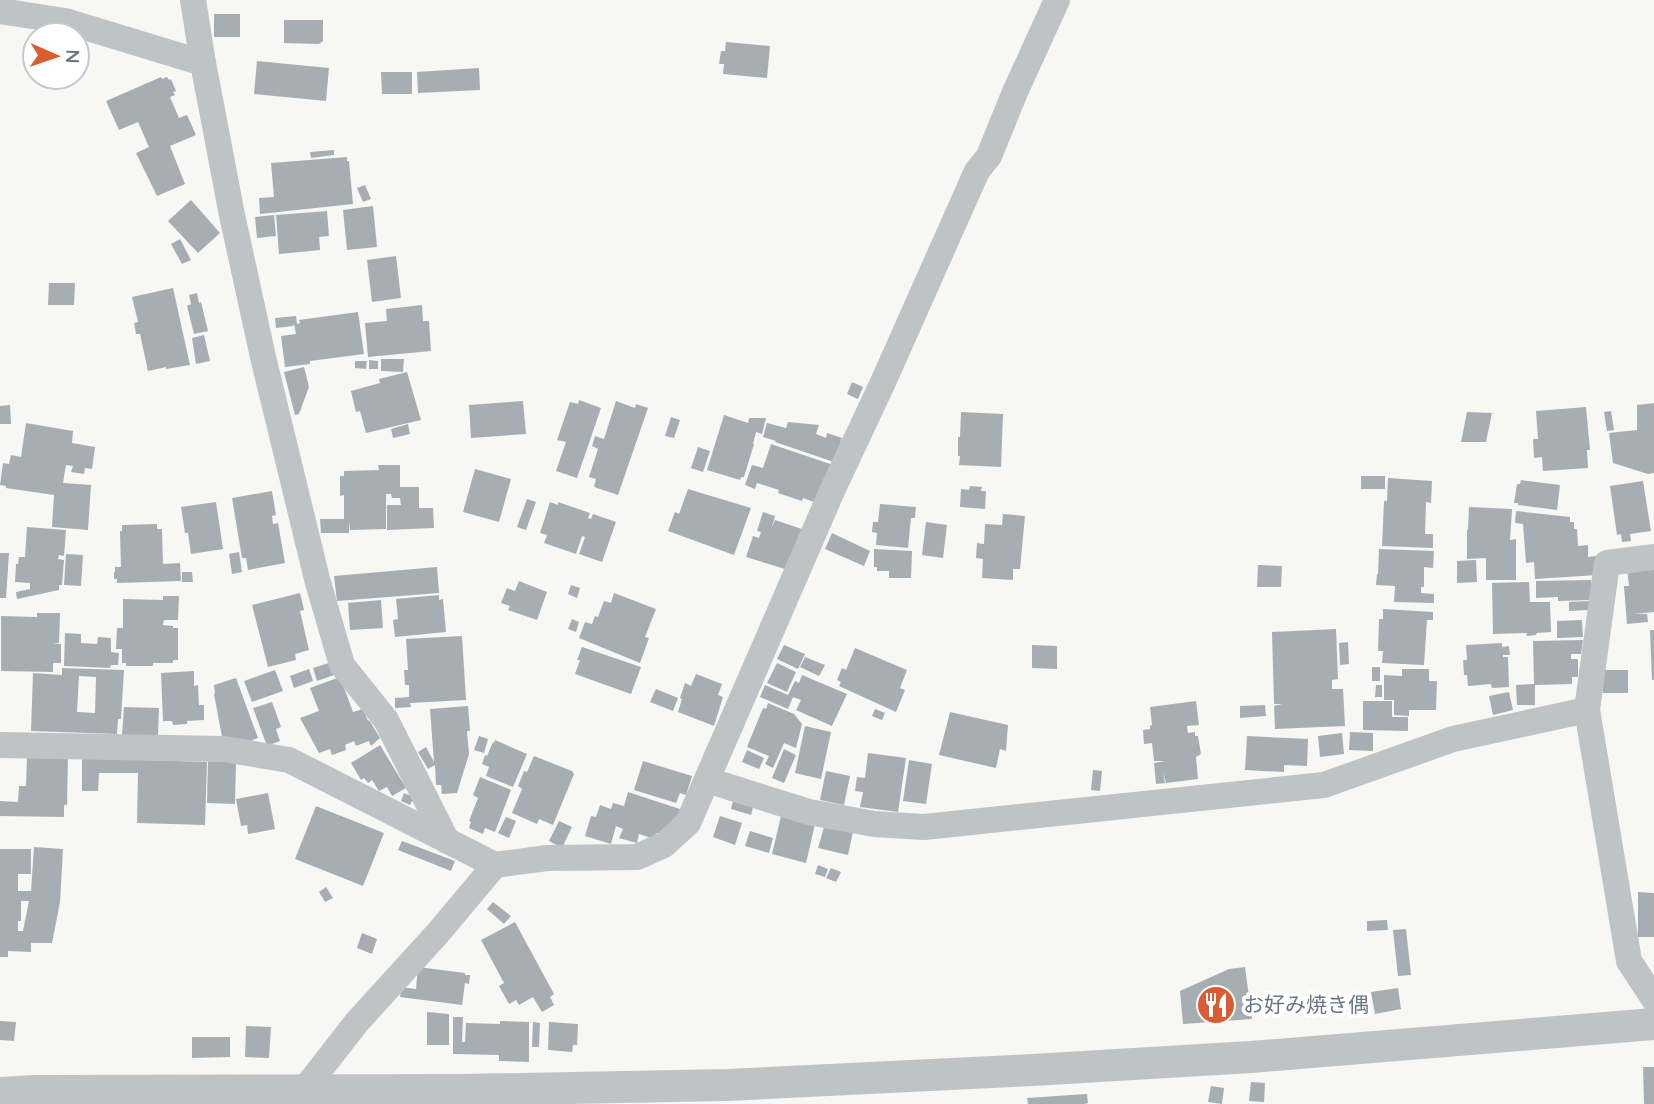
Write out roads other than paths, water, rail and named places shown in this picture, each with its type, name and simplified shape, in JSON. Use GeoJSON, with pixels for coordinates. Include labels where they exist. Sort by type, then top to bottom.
{"type":"FeatureCollection","features":[{"type":"Feature","properties":{"kind":"street"},"geometry":{"type":"LineString","coordinates":[[193,0],[202,63],[263,357],[317,579],[342,665],[386,720],[447,841]]}},
{"type":"Feature","properties":{"kind":"street"},"geometry":{"type":"LineString","coordinates":[[0,745],[224,750],[289,760],[495,866],[547,858],[637,858],[664,845],[688,824],[832,491],[977,171],[989,156],[1056,0]]}},
{"type":"Feature","properties":{"kind":"street"},"geometry":{"type":"LineString","coordinates":[[0,11],[65,20],[202,63]]}},
{"type":"Feature","properties":{"kind":"street"},"geometry":{"type":"LineString","coordinates":[[1654,557],[1607,563],[1587,710],[1629,961],[1654,999]]}},
{"type":"Feature","properties":{"kind":"street"},"geometry":{"type":"LineString","coordinates":[[707,780],[809,812],[874,824],[924,827],[1324,785],[1453,738],[1587,710]]}},
{"type":"Feature","properties":{"kind":"street"},"geometry":{"type":"LineString","coordinates":[[303,1097],[357,1022],[495,866]]}},
{"type":"Feature","properties":{"kind":"street"},"geometry":{"type":"LineString","coordinates":[[0,1093],[35,1091],[303,1097],[476,1089],[728,1094],[1047,1069],[1251,1057],[1654,1024]]}},
{"type":"Feature","properties":{"kind":"place","name":"お好み焼き偶"},"geometry":{"type":"Point","coordinates":[1216,1005]}}]}
